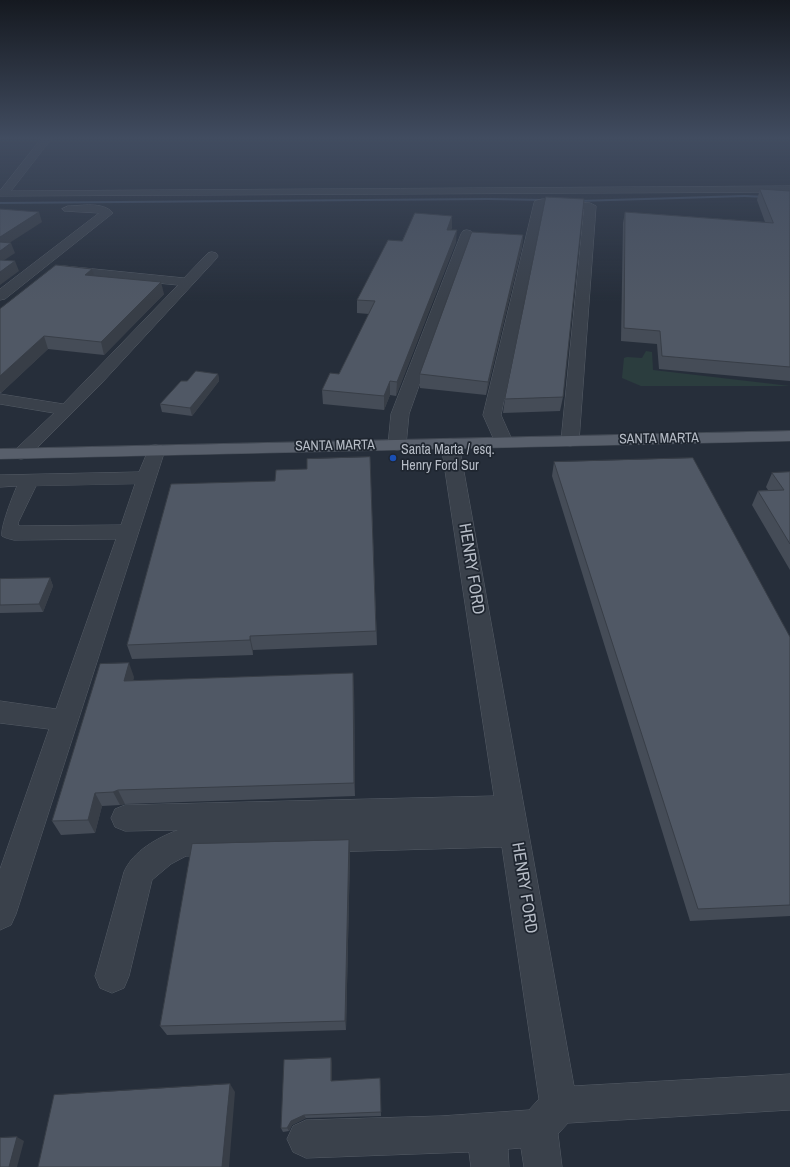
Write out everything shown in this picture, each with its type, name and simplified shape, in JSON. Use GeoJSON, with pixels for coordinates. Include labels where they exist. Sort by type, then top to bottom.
{"type":"FeatureCollection","features":[{"type":"Feature","properties":{"kind":"main road","name":"SANTA MARTA"},"geometry":{"type":"LineString","coordinates":[[0,454],[790,436]]}},
{"type":"Feature","properties":{"kind":"street"},"geometry":{"type":"LineString","coordinates":[[4,192],[3,194],[245,192]]}},
{"type":"Feature","properties":{"kind":"street"},"geometry":{"type":"LineString","coordinates":[[504,442],[492,415],[539,203],[542,202],[590,206],[570,441]]}},
{"type":"Feature","properties":{"kind":"street"},"geometry":{"type":"LineString","coordinates":[[0,296],[107,214],[100,209],[68,209]]}},
{"type":"Feature","properties":{"kind":"street"},"geometry":{"type":"LineString","coordinates":[[397,445],[400,414],[467,234]]}},
{"type":"Feature","properties":{"kind":"street"},"geometry":{"type":"LineString","coordinates":[[21,454],[142,334],[212,256]]}},
{"type":"Feature","properties":{"kind":"street"},"geometry":{"type":"LineString","coordinates":[[52,274],[57,270],[188,282]]}},
{"type":"Feature","properties":{"kind":"street"},"geometry":{"type":"LineString","coordinates":[[0,399],[67,410]]}},
{"type":"Feature","properties":{"kind":"street","name":"HENRY FORD"},"geometry":{"type":"LineString","coordinates":[[450,444],[512,821],[548,1116],[543,1167]]}},
{"type":"Feature","properties":{"kind":"street"},"geometry":{"type":"LineString","coordinates":[[0,914],[156,450]]}},
{"type":"Feature","properties":{"kind":"street"},"geometry":{"type":"LineString","coordinates":[[0,481],[146,478]]}},
{"type":"Feature","properties":{"kind":"street"},"geometry":{"type":"LineString","coordinates":[[30,480],[8,523],[9,531],[14,533],[128,532]]}},
{"type":"Feature","properties":{"kind":"street"},"geometry":{"type":"LineString","coordinates":[[0,712],[65,721]]}},
{"type":"Feature","properties":{"kind":"street"},"geometry":{"type":"LineString","coordinates":[[125,818],[512,821]]}},
{"type":"Feature","properties":{"kind":"street"},"geometry":{"type":"LineString","coordinates":[[112,976],[139,872],[160,854],[183,842],[512,821]]}},
{"type":"Feature","properties":{"kind":"street"},"geometry":{"type":"LineString","coordinates":[[306,1139],[441,1135],[488,1149],[548,1116],[790,1092]]}},
{"type":"Feature","properties":{"kind":"shaded area"},"geometry":{"type":"Polygon","coordinates":[[[646,351],[652,352],[653,370],[790,386],[641,386],[622,378],[624,358],[642,358],[646,351]]]}},
{"type":"Feature","properties":{"kind":"building"},"geometry":{"type":"Polygon","coordinates":[[[761,192],[790,192],[790,367],[662,356],[660,331],[624,328],[625,212],[773,223],[761,192]]]}},
{"type":"Feature","properties":{"kind":"building"},"geometry":{"type":"Polygon","coordinates":[[[546,197],[584,199],[563,397],[505,399],[546,197]]]}},
{"type":"Feature","properties":{"kind":"building"},"geometry":{"type":"Polygon","coordinates":[[[0,209],[39,212],[0,237],[0,209]]]}},
{"type":"Feature","properties":{"kind":"building"},"geometry":{"type":"Polygon","coordinates":[[[415,213],[452,216],[447,230],[457,230],[397,382],[390,381],[384,396],[322,390],[330,373],[339,374],[375,301],[357,300],[388,240],[402,241],[415,213]]]}},
{"type":"Feature","properties":{"kind":"building"},"geometry":{"type":"Polygon","coordinates":[[[472,232],[523,235],[488,382],[420,374],[472,232]]]}},
{"type":"Feature","properties":{"kind":"building"},"geometry":{"type":"Polygon","coordinates":[[[0,242],[11,243],[0,251],[0,242]]]}},
{"type":"Feature","properties":{"kind":"building"},"geometry":{"type":"Polygon","coordinates":[[[0,260],[15,261],[0,272],[0,260]]]}},
{"type":"Feature","properties":{"kind":"building"},"geometry":{"type":"Polygon","coordinates":[[[56,265],[92,269],[85,275],[161,282],[101,342],[44,336],[0,376],[0,309],[56,265]]]}},
{"type":"Feature","properties":{"kind":"building"},"geometry":{"type":"Polygon","coordinates":[[[196,371],[218,374],[190,408],[160,404],[181,381],[187,381],[196,371]]]}},
{"type":"Feature","properties":{"kind":"building"},"geometry":{"type":"Polygon","coordinates":[[[370,457],[376,631],[250,636],[250,640],[127,645],[171,484],[275,481],[276,470],[307,469],[307,459],[370,457]]]}},
{"type":"Feature","properties":{"kind":"building"},"geometry":{"type":"Polygon","coordinates":[[[693,458],[790,637],[790,905],[698,909],[554,462],[693,458]]]}},
{"type":"Feature","properties":{"kind":"building"},"geometry":{"type":"Polygon","coordinates":[[[790,472],[790,544],[758,491],[784,490],[772,473],[790,472]]]}},
{"type":"Feature","properties":{"kind":"building"},"geometry":{"type":"Polygon","coordinates":[[[50,578],[39,604],[0,605],[0,579],[50,578]]]}},
{"type":"Feature","properties":{"kind":"building"},"geometry":{"type":"Polygon","coordinates":[[[129,663],[124,681],[353,673],[354,783],[118,790],[113,792],[95,793],[88,820],[52,821],[100,664],[129,663]]]}},
{"type":"Feature","properties":{"kind":"building"},"geometry":{"type":"Polygon","coordinates":[[[349,840],[345,1021],[160,1026],[192,844],[349,840]]]}},
{"type":"Feature","properties":{"kind":"building"},"geometry":{"type":"Polygon","coordinates":[[[331,1058],[331,1081],[380,1078],[381,1112],[304,1115],[291,1121],[287,1128],[281,1128],[284,1060],[331,1058]]]}},
{"type":"Feature","properties":{"kind":"building"},"geometry":{"type":"Polygon","coordinates":[[[230,1084],[222,1167],[38,1167],[54,1095],[230,1084]]]}},
{"type":"Feature","properties":{"kind":"building"},"geometry":{"type":"Polygon","coordinates":[[[17,1137],[9,1167],[0,1167],[0,1138],[17,1137]]]}},
{"type":"Feature","properties":{"kind":"waterway"},"geometry":{"type":"LineString","coordinates":[[578,201],[745,196],[766,197]]}},
{"type":"Feature","properties":{"kind":"waterway"},"geometry":{"type":"LineString","coordinates":[[0,203],[488,199],[544,200]]}},
{"type":"Feature","properties":{"kind":"place","name":"Santa Marta / esq. Henry Ford Sur"},"geometry":{"type":"Point","coordinates":[393,458]}}]}
